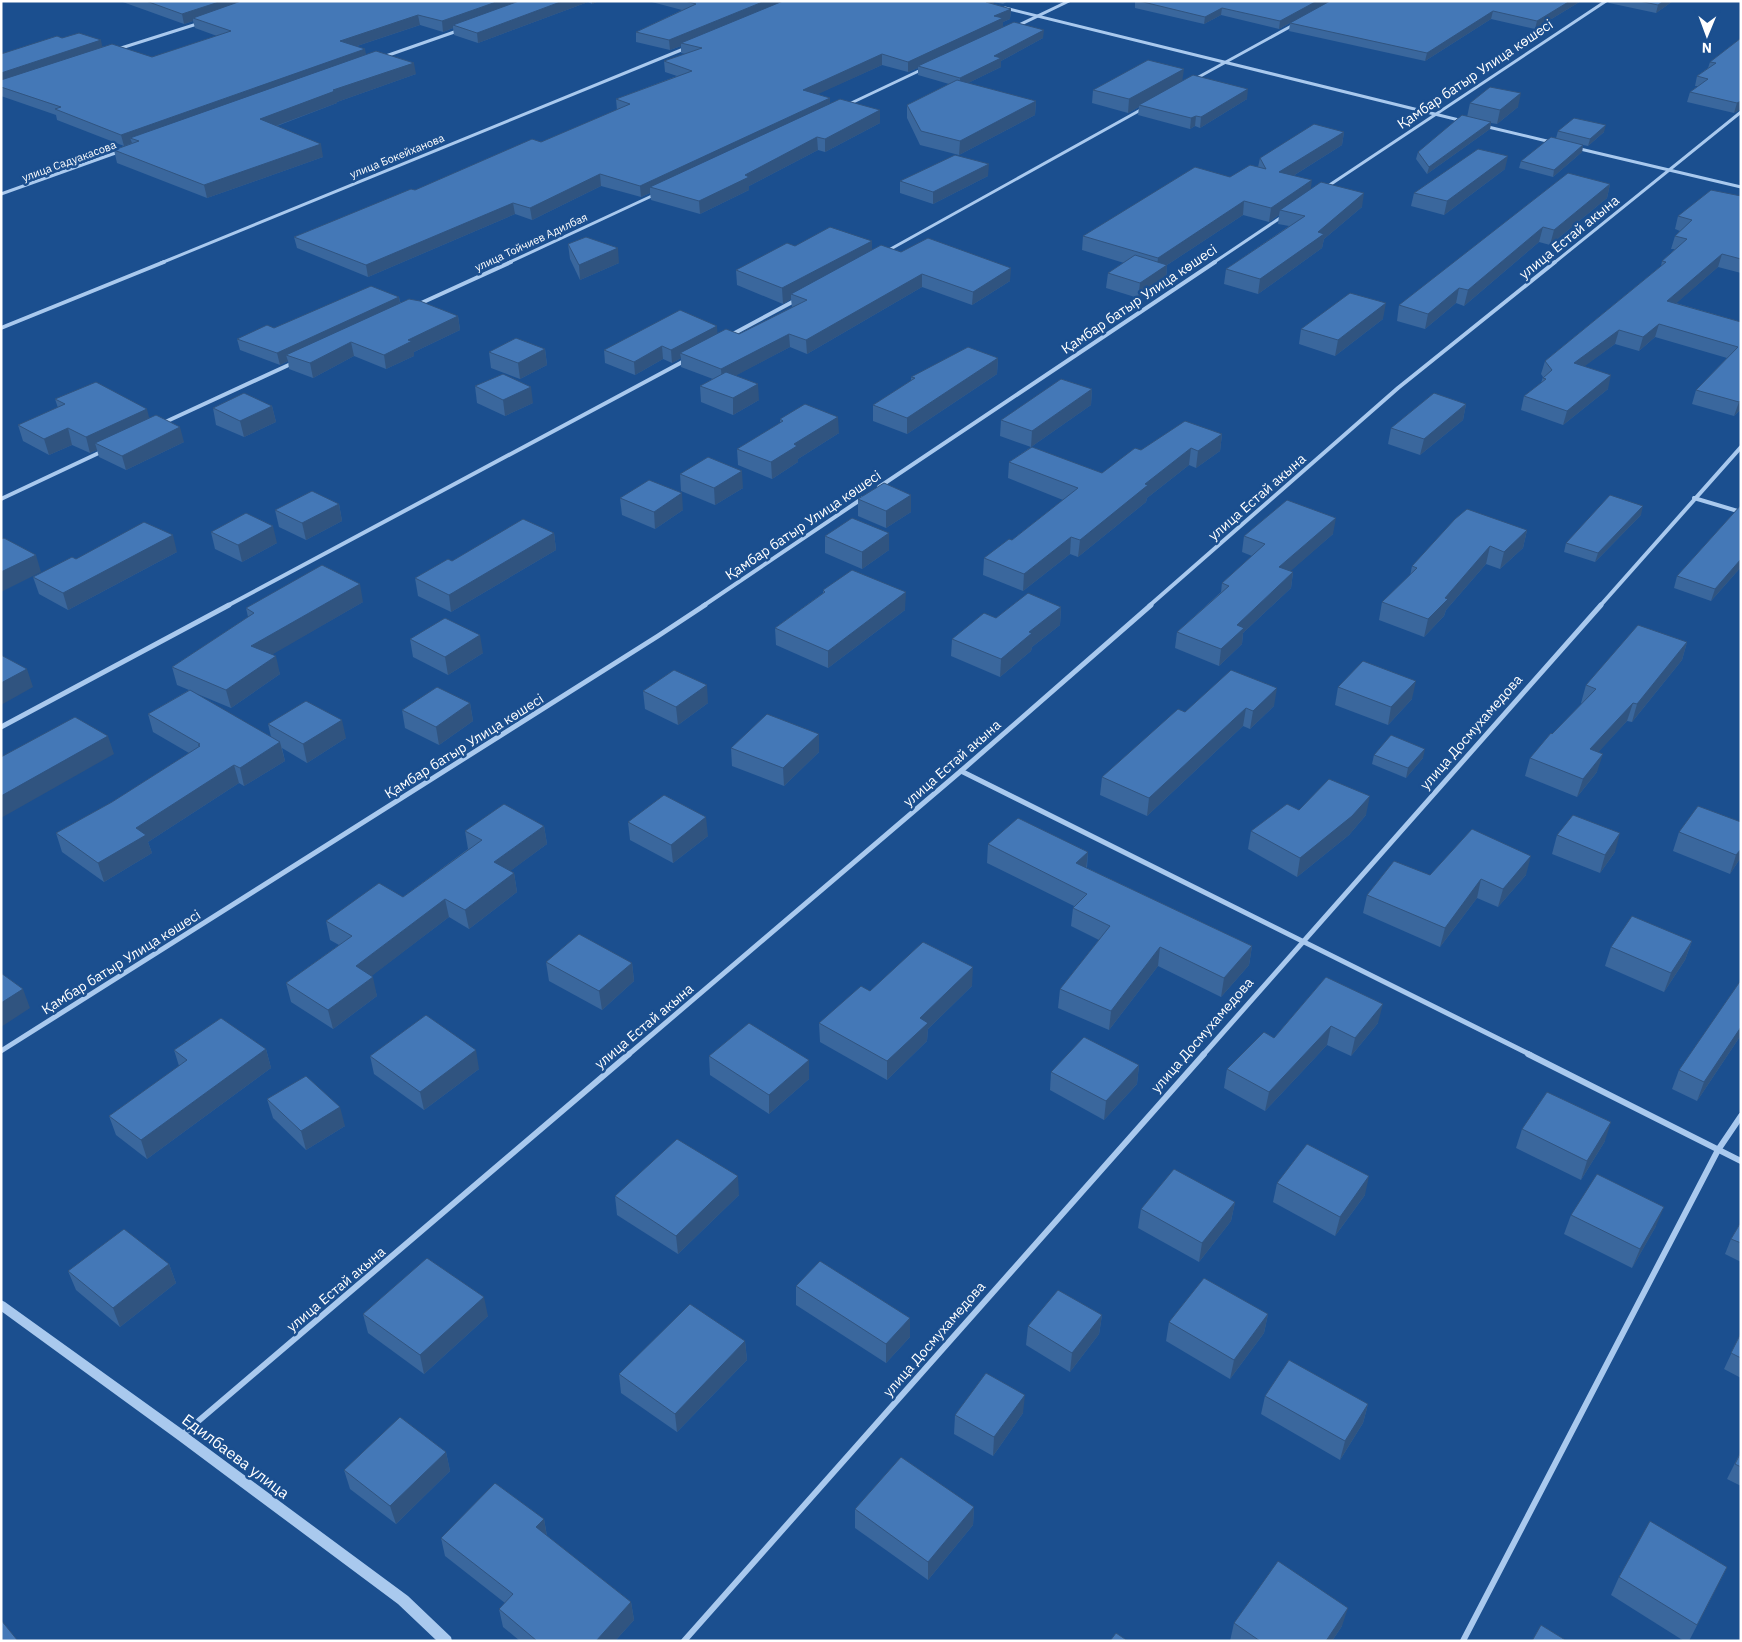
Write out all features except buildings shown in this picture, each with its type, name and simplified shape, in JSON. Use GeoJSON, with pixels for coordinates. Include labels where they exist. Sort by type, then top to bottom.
{"type":"FeatureCollection","features":[{"type":"Feature","properties":{"kind":"street"},"geometry":{"type":"LineString","coordinates":[[1011,28],[1069,1]]}},
{"type":"Feature","properties":{"kind":"street","name":"Қамбар батыр Улица көшесі"},"geometry":{"type":"LineString","coordinates":[[1319,192],[1606,1]]}},
{"type":"Feature","properties":{"kind":"street"},"geometry":{"type":"LineString","coordinates":[[1003,8],[1472,123]]}},
{"type":"Feature","properties":{"kind":"street"},"geometry":{"type":"LineString","coordinates":[[115,51],[209,20]]}},
{"type":"Feature","properties":{"kind":"street"},"geometry":{"type":"LineString","coordinates":[[1191,82],[1302,20]]}},
{"type":"Feature","properties":{"kind":"street"},"geometry":{"type":"LineString","coordinates":[[381,58],[465,28]]}},
{"type":"Feature","properties":{"kind":"street","name":"улица Бокейханова"},"geometry":{"type":"LineString","coordinates":[[1,328],[689,46]]}},
{"type":"Feature","properties":{"kind":"street"},"geometry":{"type":"LineString","coordinates":[[840,108],[930,66]]}},
{"type":"Feature","properties":{"kind":"street"},"geometry":{"type":"LineString","coordinates":[[885,252],[1147,106]]}},
{"type":"Feature","properties":{"kind":"street","name":"улица Естай акына"},"geometry":{"type":"LineString","coordinates":[[182,1436],[961,772],[1398,388],[1741,112]]}},
{"type":"Feature","properties":{"kind":"street"},"geometry":{"type":"LineString","coordinates":[[1482,125],[1557,143]]}},
{"type":"Feature","properties":{"kind":"street"},"geometry":{"type":"LineString","coordinates":[[1567,145],[1741,187]]}},
{"type":"Feature","properties":{"kind":"street","name":"улица Садуакасова"},"geometry":{"type":"LineString","coordinates":[[1,194],[122,151]]}},
{"type":"Feature","properties":{"kind":"street","name":"улица Тойчиев Адилбая"},"geometry":{"type":"LineString","coordinates":[[416,306],[659,192]]}},
{"type":"Feature","properties":{"kind":"street","name":"Қамбар батыр Улица көшесі"},"geometry":{"type":"LineString","coordinates":[[872,492],[1286,214]]}},
{"type":"Feature","properties":{"kind":"street"},"geometry":{"type":"LineString","coordinates":[[728,337],[798,300]]}},
{"type":"Feature","properties":{"kind":"street"},"geometry":{"type":"LineString","coordinates":[[1,727],[693,356]]}},
{"type":"Feature","properties":{"kind":"street"},"geometry":{"type":"LineString","coordinates":[[154,427],[299,360]]}},
{"type":"Feature","properties":{"kind":"street","name":"улица Досмухамедова"},"geometry":{"type":"LineString","coordinates":[[684,1641],[1741,447]]}},
{"type":"Feature","properties":{"kind":"street"},"geometry":{"type":"LineString","coordinates":[[1,499],[109,448]]}},
{"type":"Feature","properties":{"kind":"street","name":"Қамбар батыр Улица көшесі"},"geometry":{"type":"LineString","coordinates":[[1,1051],[658,636],[864,497]]}},
{"type":"Feature","properties":{"kind":"street"},"geometry":{"type":"LineString","coordinates":[[1694,498],[1741,512]]}},
{"type":"Feature","properties":{"kind":"street"},"geometry":{"type":"LineString","coordinates":[[961,772],[1303,940],[1741,1161]]}},
{"type":"Feature","properties":{"kind":"street"},"geometry":{"type":"LineString","coordinates":[[1463,1641],[1718,1150],[1741,1116]]}},
{"type":"Feature","properties":{"kind":"street","name":"Едилбаева улица"},"geometry":{"type":"LineString","coordinates":[[1,1305],[403,1600],[446,1641]]}}]}
